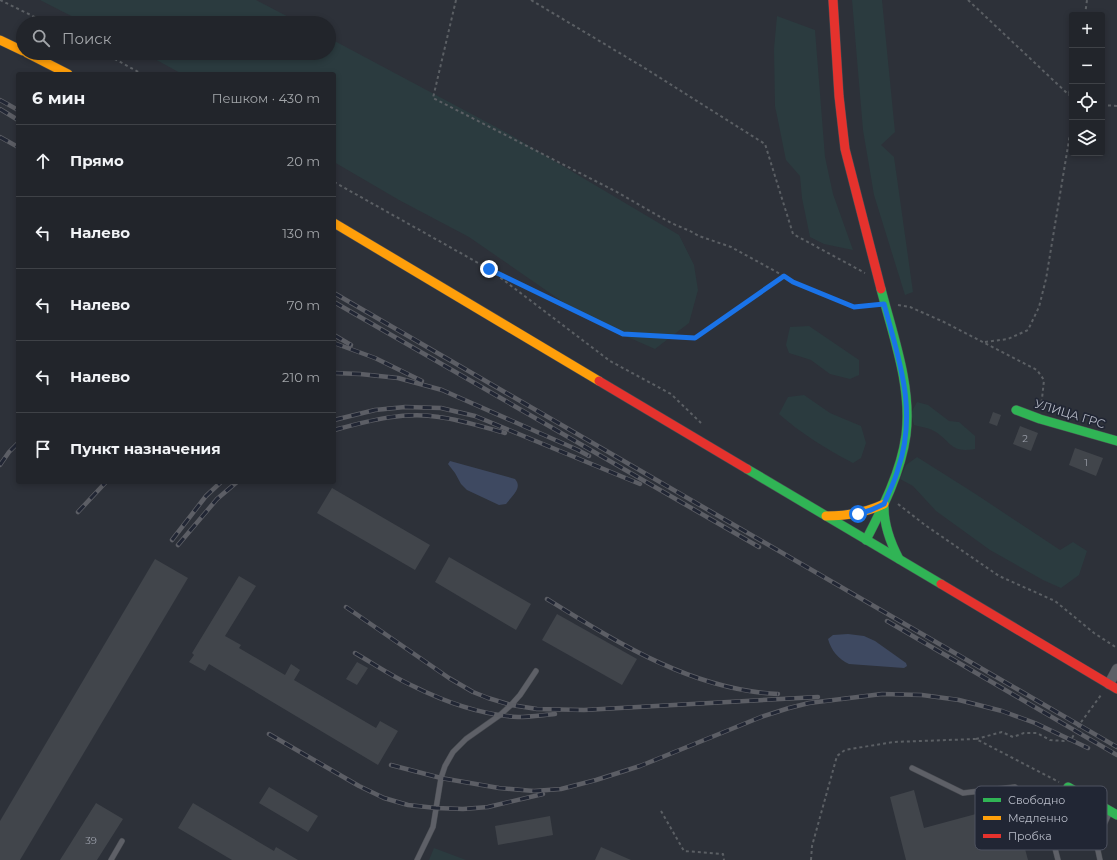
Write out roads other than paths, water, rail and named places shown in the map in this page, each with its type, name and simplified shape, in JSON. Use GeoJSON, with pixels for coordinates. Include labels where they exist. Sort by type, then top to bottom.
{"type":"FeatureCollection","features":[{"type":"Feature","properties":{"kind":"main road"},"geometry":{"type":"LineString","coordinates":[[833,0],[839,96],[845,149],[901,368],[906,394],[908,419],[898,469],[886,500],[866,540]]}},
{"type":"Feature","properties":{"kind":"main road"},"geometry":{"type":"LineString","coordinates":[[0,40],[16,48]]}},
{"type":"Feature","properties":{"kind":"main road"},"geometry":{"type":"LineString","coordinates":[[41,60],[64,72]]}},
{"type":"Feature","properties":{"kind":"main road"},"geometry":{"type":"LineString","coordinates":[[336,224],[1113,686]]}},
{"type":"Feature","properties":{"kind":"main road","name":"УЛИЦА ГРС"},"geometry":{"type":"LineString","coordinates":[[1016,410],[1040,419],[1117,441]]}},
{"type":"Feature","properties":{"kind":"main road"},"geometry":{"type":"LineString","coordinates":[[826,516],[858,514],[871,510],[886,500]]}},
{"type":"Feature","properties":{"kind":"main road"},"geometry":{"type":"LineString","coordinates":[[886,500],[884,516],[885,528],[890,542],[899,559]]}},
{"type":"Feature","properties":{"kind":"street"},"geometry":{"type":"LineString","coordinates":[[1113,686],[1117,669]]}},
{"type":"Feature","properties":{"kind":"lane"},"geometry":{"type":"LineString","coordinates":[[417,860],[433,827],[441,778],[445,766],[453,752],[466,739],[500,715],[511,705],[520,695],[536,671]]}},
{"type":"Feature","properties":{"kind":"lane"},"geometry":{"type":"LineString","coordinates":[[912,768],[963,793],[975,792]]}},
{"type":"Feature","properties":{"kind":"lane"},"geometry":{"type":"LineString","coordinates":[[1107,824],[1114,813]]}},
{"type":"Feature","properties":{"kind":"lane"},"geometry":{"type":"LineString","coordinates":[[111,860],[122,841]]}},
{"type":"Feature","properties":{"kind":"lane"},"geometry":{"type":"LineString","coordinates":[[1055,850],[1058,860]]}},
{"type":"Feature","properties":{"kind":"lane"},"geometry":{"type":"LineString","coordinates":[[1098,850],[1100,860]]}},
{"type":"Feature","properties":{"kind":"water"},"geometry":{"type":"Polygon","coordinates":[[[450,461],[515,479],[518,486],[517,489],[506,504],[499,505],[467,490],[461,484],[448,464],[450,461]]]}},
{"type":"Feature","properties":{"kind":"water"},"geometry":{"type":"Polygon","coordinates":[[[848,634],[864,636],[875,641],[906,663],[907,666],[904,668],[849,664],[845,662],[836,654],[828,639],[833,635],[848,634]]]}},
{"type":"Feature","properties":{"kind":"railway"},"geometry":{"type":"LineString","coordinates":[[0,100],[16,109]]}},
{"type":"Feature","properties":{"kind":"railway"},"geometry":{"type":"LineString","coordinates":[[0,109],[16,119]]}},
{"type":"Feature","properties":{"kind":"railway"},"geometry":{"type":"LineString","coordinates":[[0,137],[16,146]]}},
{"type":"Feature","properties":{"kind":"railway"},"geometry":{"type":"LineString","coordinates":[[336,294],[1117,747]]}},
{"type":"Feature","properties":{"kind":"railway"},"geometry":{"type":"LineString","coordinates":[[336,303],[759,547]]}},
{"type":"Feature","properties":{"kind":"railway"},"geometry":{"type":"LineString","coordinates":[[336,336],[351,345]]}},
{"type":"Feature","properties":{"kind":"railway"},"geometry":{"type":"LineString","coordinates":[[336,344],[375,358],[422,381]]}},
{"type":"Feature","properties":{"kind":"railway"},"geometry":{"type":"LineString","coordinates":[[336,373],[398,378],[442,390],[589,456]]}},
{"type":"Feature","properties":{"kind":"railway"},"geometry":{"type":"LineString","coordinates":[[336,420],[375,410],[405,407],[441,408],[475,416],[640,484]]}},
{"type":"Feature","properties":{"kind":"railway"},"geometry":{"type":"LineString","coordinates":[[336,429],[373,420],[399,416],[426,415],[448,418],[505,433]]}},
{"type":"Feature","properties":{"kind":"railway"},"geometry":{"type":"LineString","coordinates":[[0,465],[16,445]]}},
{"type":"Feature","properties":{"kind":"railway"},"geometry":{"type":"LineString","coordinates":[[78,512],[104,484]]}},
{"type":"Feature","properties":{"kind":"railway"},"geometry":{"type":"LineString","coordinates":[[172,540],[206,496],[219,484]]}},
{"type":"Feature","properties":{"kind":"railway"},"geometry":{"type":"LineString","coordinates":[[178,545],[217,499],[235,484]]}},
{"type":"Feature","properties":{"kind":"railway"},"geometry":{"type":"LineString","coordinates":[[547,599],[601,632],[657,662],[686,674],[716,684],[746,691],[778,694]]}},
{"type":"Feature","properties":{"kind":"railway"},"geometry":{"type":"LineString","coordinates":[[346,607],[449,678],[473,692],[511,705],[537,709],[584,710],[818,697]]}},
{"type":"Feature","properties":{"kind":"railway"},"geometry":{"type":"LineString","coordinates":[[887,621],[1117,755]]}},
{"type":"Feature","properties":{"kind":"railway"},"geometry":{"type":"LineString","coordinates":[[355,653],[391,675],[425,692],[464,707],[505,716],[518,717],[555,714]]}},
{"type":"Feature","properties":{"kind":"railway"},"geometry":{"type":"LineString","coordinates":[[391,765],[441,778],[499,788],[534,791],[561,789],[640,766],[761,717],[789,708],[809,703],[882,694],[922,695],[959,700],[1002,711],[1035,723],[1088,748]]}},
{"type":"Feature","properties":{"kind":"railway"},"geometry":{"type":"LineString","coordinates":[[269,734],[359,786],[384,798],[408,805],[463,809],[488,807],[543,794]]}}]}
